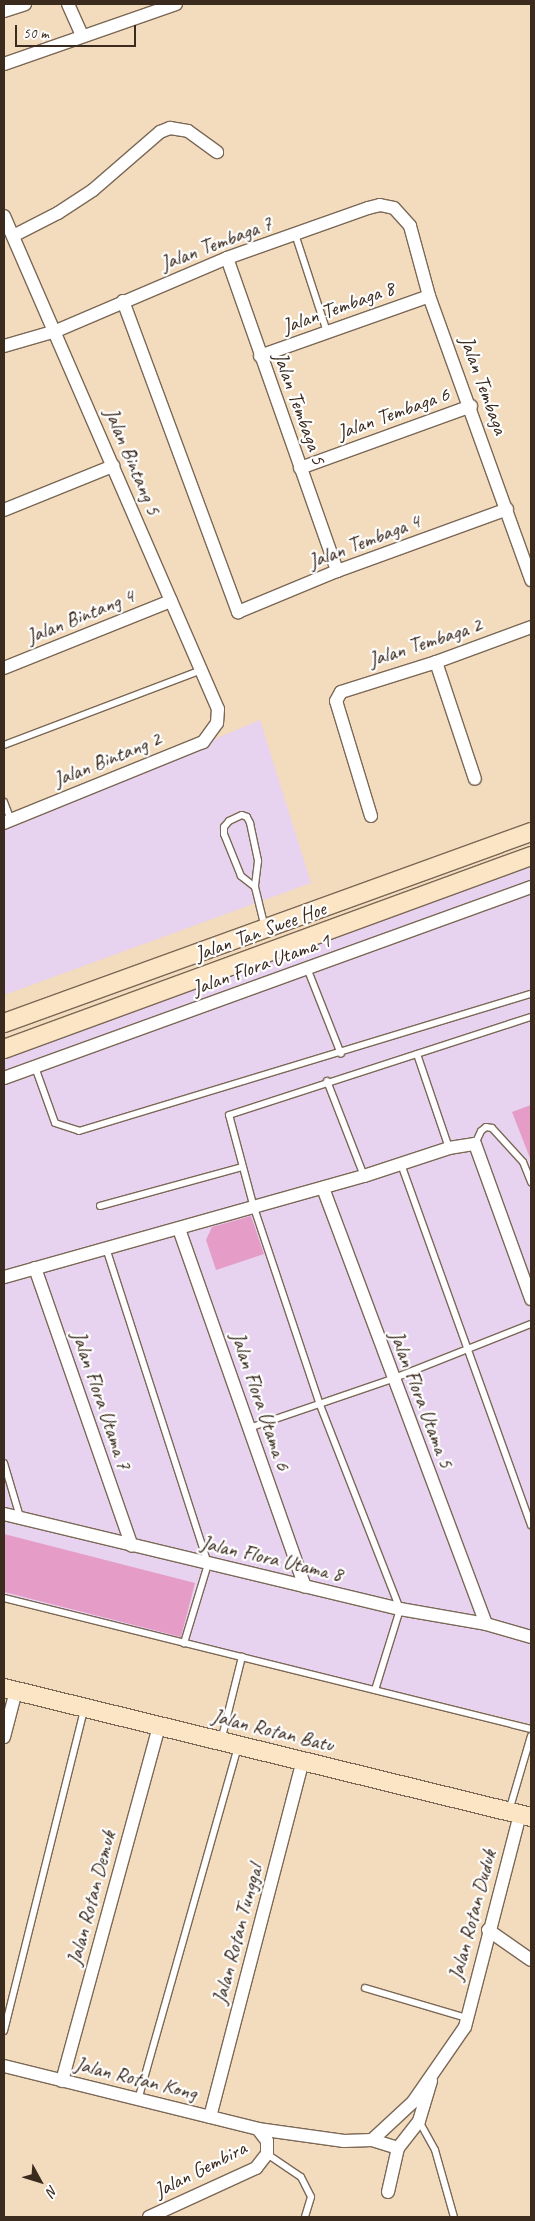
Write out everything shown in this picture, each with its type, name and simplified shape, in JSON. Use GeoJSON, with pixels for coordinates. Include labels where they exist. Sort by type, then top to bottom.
{"type":"FeatureCollection","features":[{"type":"Feature","properties":{"kind":"main road","name":"Jalan Tan Swee Hoe"},"geometry":{"type":"LineString","coordinates":[[4,1023],[531,832]]}},
{"type":"Feature","properties":{"kind":"main road","name":"Jalan Tan Swee Hoe"},"geometry":{"type":"LineString","coordinates":[[4,1049],[531,856]]}},
{"type":"Feature","properties":{"kind":"main road","name":"Jalan Rotan Batu"},"geometry":{"type":"LineString","coordinates":[[10,1689],[520,1814]]}},
{"type":"Feature","properties":{"kind":"street"},"geometry":{"type":"LineString","coordinates":[[68,4],[82,35]]}},
{"type":"Feature","properties":{"kind":"street"},"geometry":{"type":"LineString","coordinates":[[4,64],[82,35],[176,4]]}},
{"type":"Feature","properties":{"kind":"street"},"geometry":{"type":"LineString","coordinates":[[13,236],[58,213],[93,190],[160,132],[170,128],[188,131],[217,152]]}},
{"type":"Feature","properties":{"kind":"street","name":"Jalan Tembaga 7"},"geometry":{"type":"LineString","coordinates":[[4,346],[56,331],[227,258],[368,208],[380,205],[394,208]]}},
{"type":"Feature","properties":{"kind":"street","name":"Jalan Tembaga"},"geometry":{"type":"LineString","coordinates":[[394,208],[410,226],[429,296],[531,580]]}},
{"type":"Feature","properties":{"kind":"street","name":"Jalan Bintang 5"},"geometry":{"type":"LineString","coordinates":[[4,216],[56,331],[218,709],[217,723]]}},
{"type":"Feature","properties":{"kind":"street","name":"Jalan Tembaga 5"},"geometry":{"type":"LineString","coordinates":[[227,258],[337,571]]}},
{"type":"Feature","properties":{"kind":"street","name":"Jalan Tembaga 8"},"geometry":{"type":"LineString","coordinates":[[260,356],[429,296]]}},
{"type":"Feature","properties":{"kind":"street","name":"Jalan Tembaga 4"},"geometry":{"type":"LineString","coordinates":[[123,301],[236,611],[244,611],[337,571],[507,509]]}},
{"type":"Feature","properties":{"kind":"street","name":"Jalan Tembaga 6"},"geometry":{"type":"LineString","coordinates":[[300,468],[470,406]]}},
{"type":"Feature","properties":{"kind":"street"},"geometry":{"type":"LineString","coordinates":[[4,510],[114,466]]}},
{"type":"Feature","properties":{"kind":"street","name":"Jalan Bintang 4"},"geometry":{"type":"LineString","coordinates":[[4,668],[172,601]]}},
{"type":"Feature","properties":{"kind":"street","name":"Jalan Tembaga 2"},"geometry":{"type":"LineString","coordinates":[[372,816],[336,701],[345,689],[436,662],[531,627]]}},
{"type":"Feature","properties":{"kind":"street"},"geometry":{"type":"LineString","coordinates":[[436,662],[475,779]]}},
{"type":"Feature","properties":{"kind":"street","name":"Jalan Bintang 2"},"geometry":{"type":"LineString","coordinates":[[7,821],[203,742],[217,723]]}},
{"type":"Feature","properties":{"kind":"street","name":"Jalan Flora Utama 1"},"geometry":{"type":"LineString","coordinates":[[4,1078],[531,887]]}},
{"type":"Feature","properties":{"kind":"street"},"geometry":{"type":"LineString","coordinates":[[4,1277],[254,1208],[364,1176],[449,1148],[477,1147],[531,1299]]}},
{"type":"Feature","properties":{"kind":"street","name":"Jalan Flora Utama 5"},"geometry":{"type":"LineString","coordinates":[[322,1188],[392,1379],[486,1624]]}},
{"type":"Feature","properties":{"kind":"street","name":"Jalan Flora Utama 6"},"geometry":{"type":"LineString","coordinates":[[179,1229],[305,1586]]}},
{"type":"Feature","properties":{"kind":"street","name":"Jalan Flora Utama 7"},"geometry":{"type":"LineString","coordinates":[[35,1268],[132,1546]]}},
{"type":"Feature","properties":{"kind":"street","name":"Jalan Flora Utama 8"},"geometry":{"type":"LineString","coordinates":[[4,1514],[400,1609],[486,1624],[531,1637]]}},
{"type":"Feature","properties":{"kind":"street"},"geometry":{"type":"LineString","coordinates":[[4,1737],[10,1689]]}},
{"type":"Feature","properties":{"kind":"street","name":"Jalan Rotan Demuk"},"geometry":{"type":"LineString","coordinates":[[62,2081],[159,1726]]}},
{"type":"Feature","properties":{"kind":"street","name":"Jalan Rotan Tunggal"},"geometry":{"type":"LineString","coordinates":[[210,2117],[303,1761]]}},
{"type":"Feature","properties":{"kind":"street","name":"Jalan Rotan Duduk"},"geometry":{"type":"LineString","coordinates":[[372,2140],[414,2102],[440,2065],[466,2022],[488,1930],[520,1814]]}},
{"type":"Feature","properties":{"kind":"street"},"geometry":{"type":"LineString","coordinates":[[488,1930],[531,1960]]}},
{"type":"Feature","properties":{"kind":"street","name":"Jalan Rotan Kong"},"geometry":{"type":"LineString","coordinates":[[4,2066],[258,2129],[344,2141],[372,2140],[398,2148]]}},
{"type":"Feature","properties":{"kind":"street"},"geometry":{"type":"LineString","coordinates":[[388,2192],[398,2148],[419,2121],[432,2076]]}},
{"type":"Feature","properties":{"kind":"street"},"geometry":{"type":"LineString","coordinates":[[258,2129],[267,2141],[267,2154]]}},
{"type":"Feature","properties":{"kind":"street","name":"Jalan Gembira"},"geometry":{"type":"LineString","coordinates":[[149,2217],[256,2168],[267,2154]]}},
{"type":"Feature","properties":{"kind":"lane"},"geometry":{"type":"LineString","coordinates":[[295,234],[327,332]]}},
{"type":"Feature","properties":{"kind":"lane"},"geometry":{"type":"LineString","coordinates":[[4,745],[201,670]]}},
{"type":"Feature","properties":{"kind":"lane"},"geometry":{"type":"LineString","coordinates":[[4,802],[7,821]]}},
{"type":"Feature","properties":{"kind":"lane"},"geometry":{"type":"LineString","coordinates":[[254,887],[241,876],[224,834],[224,827],[229,821],[242,815],[247,817],[250,823],[258,861],[254,887],[265,929]]}},
{"type":"Feature","properties":{"kind":"lane"},"geometry":{"type":"LineString","coordinates":[[307,968],[341,1054]]}},
{"type":"Feature","properties":{"kind":"lane"},"geometry":{"type":"LineString","coordinates":[[35,1067],[55,1123],[79,1131],[341,1054],[531,994]]}},
{"type":"Feature","properties":{"kind":"lane"},"geometry":{"type":"LineString","coordinates":[[375,1690],[400,1609],[320,1405],[254,1208],[231,1113],[531,1017]]}},
{"type":"Feature","properties":{"kind":"lane"},"geometry":{"type":"LineString","coordinates":[[417,1054],[449,1148]]}},
{"type":"Feature","properties":{"kind":"lane"},"geometry":{"type":"LineString","coordinates":[[327,1081],[364,1176]]}},
{"type":"Feature","properties":{"kind":"lane"},"geometry":{"type":"LineString","coordinates":[[477,1147],[481,1130],[486,1127],[492,1128],[523,1162],[531,1182]]}},
{"type":"Feature","properties":{"kind":"lane"},"geometry":{"type":"LineString","coordinates":[[401,1164],[531,1525]]}},
{"type":"Feature","properties":{"kind":"lane"},"geometry":{"type":"LineString","coordinates":[[100,1206],[243,1167]]}},
{"type":"Feature","properties":{"kind":"lane"},"geometry":{"type":"LineString","coordinates":[[106,1248],[208,1564],[184,1643]]}},
{"type":"Feature","properties":{"kind":"lane"},"geometry":{"type":"LineString","coordinates":[[249,1428],[392,1379],[531,1324]]}},
{"type":"Feature","properties":{"kind":"lane"},"geometry":{"type":"LineString","coordinates":[[4,1463],[20,1518]]}},
{"type":"Feature","properties":{"kind":"lane"},"geometry":{"type":"LineString","coordinates":[[4,1598],[531,1729]]}},
{"type":"Feature","properties":{"kind":"lane"},"geometry":{"type":"LineString","coordinates":[[138,2100],[230,1743],[242,1657]]}},
{"type":"Feature","properties":{"kind":"lane"},"geometry":{"type":"LineString","coordinates":[[4,2031],[84,1707]]}},
{"type":"Feature","properties":{"kind":"lane"},"geometry":{"type":"LineString","coordinates":[[520,1814],[531,1736]]}},
{"type":"Feature","properties":{"kind":"lane"},"geometry":{"type":"LineString","coordinates":[[365,1988],[466,2022]]}},
{"type":"Feature","properties":{"kind":"lane"},"geometry":{"type":"LineString","coordinates":[[419,2121],[435,2150],[454,2217]]}},
{"type":"Feature","properties":{"kind":"lane"},"geometry":{"type":"LineString","coordinates":[[267,2154],[301,2177],[311,2197],[305,2217]]}},
{"type":"Feature","properties":{"kind":"shaded area"},"geometry":{"type":"Polygon","coordinates":[[[260,720],[311,883],[4,995],[4,827],[260,720]]]}},
{"type":"Feature","properties":{"kind":"shaded area"},"geometry":{"type":"Polygon","coordinates":[[[531,861],[531,1724],[4,1597],[4,1052],[531,861]]]}},
{"type":"Feature","properties":{"kind":"building"},"geometry":{"type":"Polygon","coordinates":[[[531,1105],[531,1158],[530,1158],[512,1112],[531,1105]]]}},
{"type":"Feature","properties":{"kind":"building"},"geometry":{"type":"Polygon","coordinates":[[[251,1216],[264,1254],[216,1270],[206,1240],[212,1227],[251,1216]]]}},
{"type":"Feature","properties":{"kind":"building"},"geometry":{"type":"Polygon","coordinates":[[[4,1534],[195,1583],[181,1637],[4,1592],[4,1534]]]}}]}
